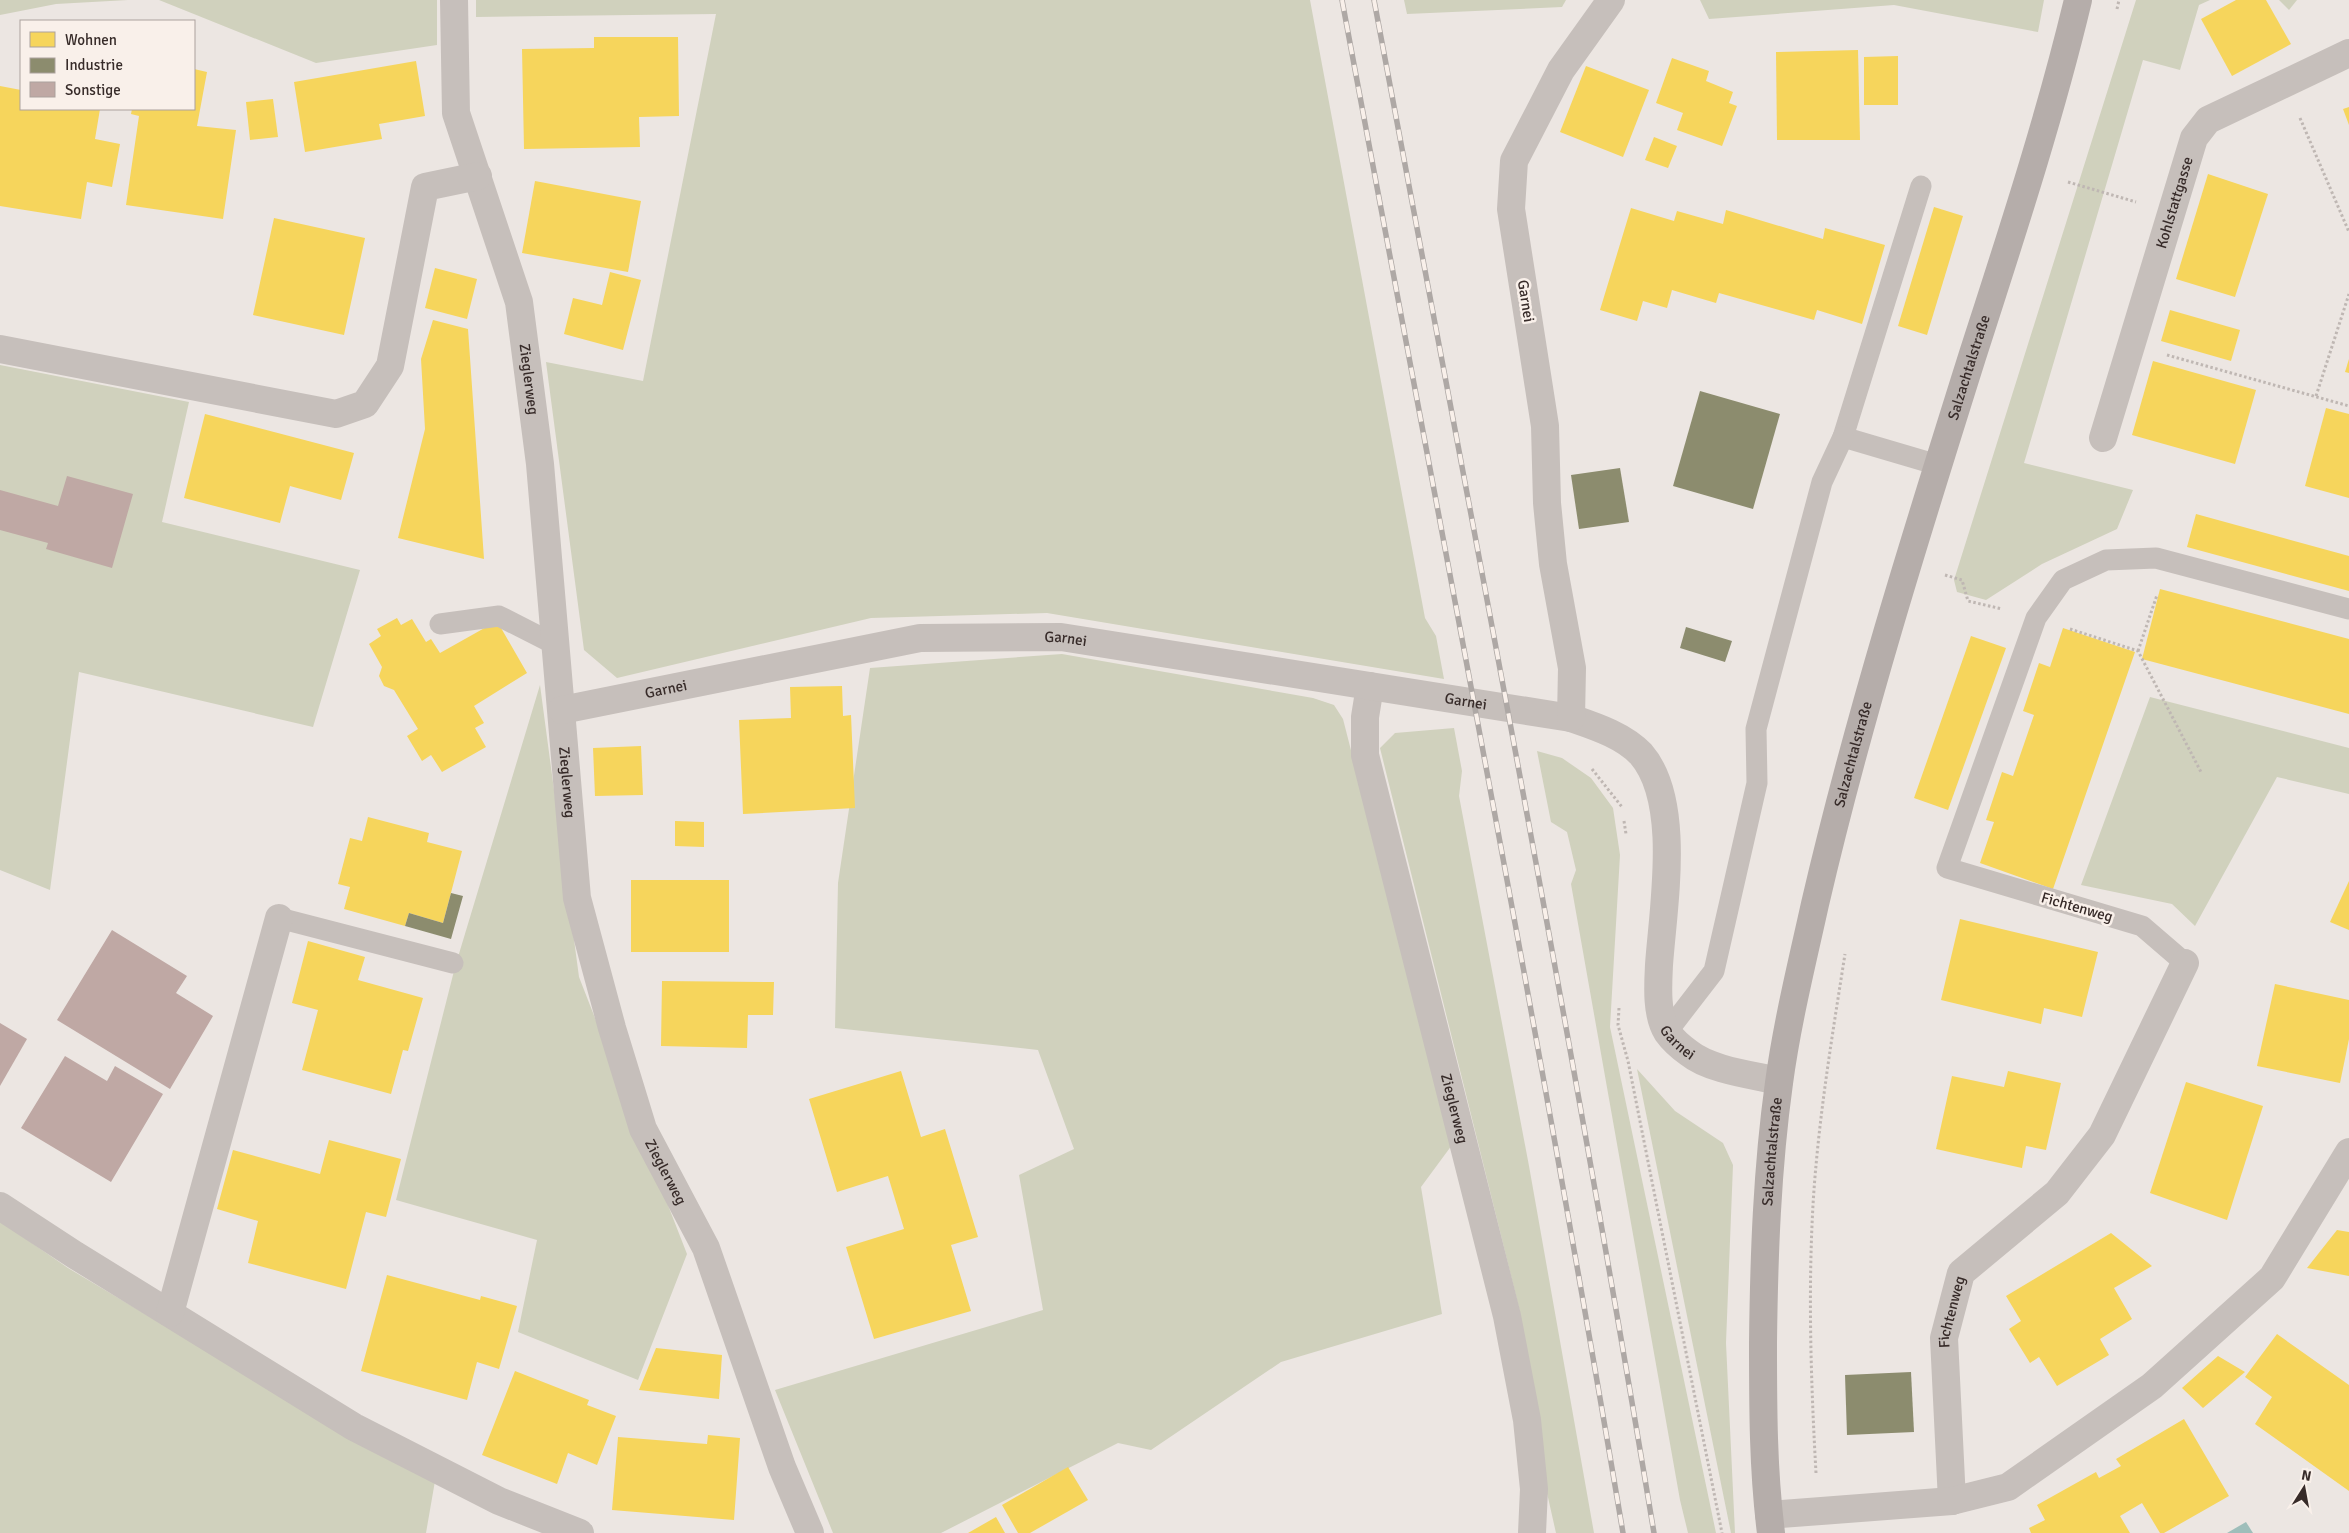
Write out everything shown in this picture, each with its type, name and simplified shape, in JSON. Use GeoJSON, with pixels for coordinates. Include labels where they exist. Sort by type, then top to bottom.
{"type":"FeatureCollection","features":[{"type":"Feature","properties":{"kind":"main road","name":"Salzachtalstraße"},"geometry":{"type":"LineString","coordinates":[[1770,1524],[1763,1412],[1764,1266],[1771,1155],[1779,1081],[1795,993],[1834,821],[1938,465],[2032,168],[2078,0]]}},
{"type":"Feature","properties":{"kind":"street","name":"Zieglerweg"},"geometry":{"type":"LineString","coordinates":[[454,0],[456,112],[519,302],[540,464],[577,898],[612,1028],[643,1129],[706,1248],[782,1467],[810,1533]]}},
{"type":"Feature","properties":{"kind":"street","name":"Garnei"},"geometry":{"type":"LineString","coordinates":[[1570,718],[1572,668],[1553,564],[1547,503],[1545,426],[1512,209],[1514,161],[1561,70],[1611,0]]}},
{"type":"Feature","properties":{"kind":"street","name":"Kohlstattgasse"},"geometry":{"type":"LineString","coordinates":[[2103,438],[2194,138],[2208,120],[2349,52]]}},
{"type":"Feature","properties":{"kind":"street"},"geometry":{"type":"LineString","coordinates":[[0,349],[336,414],[365,404],[390,366],[425,187],[478,176]]}},
{"type":"Feature","properties":{"kind":"street","name":"Garnei"},"geometry":{"type":"LineString","coordinates":[[562,710],[920,638],[1061,637],[1570,718],[1612,733],[1641,754],[1660,787],[1666,824],[1666,875],[1658,981],[1659,1007],[1667,1032],[1690,1054],[1719,1067],[1779,1081]]}},
{"type":"Feature","properties":{"kind":"street","name":"Zieglerweg"},"geometry":{"type":"LineString","coordinates":[[1370,686],[1366,716],[1365,754],[1507,1316],[1527,1420],[1534,1489],[1532,1533]]}},
{"type":"Feature","properties":{"kind":"street"},"geometry":{"type":"LineString","coordinates":[[170,1313],[279,918]]}},
{"type":"Feature","properties":{"kind":"street","name":"Fichtenweg"},"geometry":{"type":"LineString","coordinates":[[1952,1501],[1944,1338],[1961,1273],[2057,1193],[2102,1135],[2185,964]]}},
{"type":"Feature","properties":{"kind":"street"},"geometry":{"type":"LineString","coordinates":[[1770,1524],[1818,1511],[1952,1501],[2008,1487],[2152,1386],[2272,1278],[2349,1152]]}},
{"type":"Feature","properties":{"kind":"street"},"geometry":{"type":"LineString","coordinates":[[0,1206],[354,1427],[499,1501],[580,1533]]}},
{"type":"Feature","properties":{"kind":"lane"},"geometry":{"type":"LineString","coordinates":[[1667,1032],[1714,971],[1758,783],[1756,729],[1822,482],[1843,437],[1921,186]]}},
{"type":"Feature","properties":{"kind":"lane"},"geometry":{"type":"LineString","coordinates":[[1843,437],[1938,465]]}},
{"type":"Feature","properties":{"kind":"lane","name":"Fichtenweg"},"geometry":{"type":"LineString","coordinates":[[2185,964],[2142,926],[1947,868],[2036,618],[2063,580],[2106,560],[2156,558],[2349,609]]}},
{"type":"Feature","properties":{"kind":"lane"},"geometry":{"type":"LineString","coordinates":[[440,624],[499,616],[556,644]]}},
{"type":"Feature","properties":{"kind":"lane"},"geometry":{"type":"LineString","coordinates":[[279,918],[453,963]]}},
{"type":"Feature","properties":{"kind":"path"},"geometry":{"type":"LineString","coordinates":[[2115,17],[2119,0]]}},
{"type":"Feature","properties":{"kind":"path"},"geometry":{"type":"LineString","coordinates":[[2286,84],[2349,232]]}},
{"type":"Feature","properties":{"kind":"path"},"geometry":{"type":"LineString","coordinates":[[2065,190],[2070,173]]}},
{"type":"Feature","properties":{"kind":"path"},"geometry":{"type":"LineString","coordinates":[[2067,182],[2125,199]]}},
{"type":"Feature","properties":{"kind":"path"},"geometry":{"type":"LineString","coordinates":[[2316,396],[2349,294]]}},
{"type":"Feature","properties":{"kind":"path"},"geometry":{"type":"LineString","coordinates":[[2130,345],[2349,406]]}},
{"type":"Feature","properties":{"kind":"path"},"geometry":{"type":"LineString","coordinates":[[2138,651],[2169,561]]}},
{"type":"Feature","properties":{"kind":"path"},"geometry":{"type":"LineString","coordinates":[[1942,584],[1947,566]]}},
{"type":"Feature","properties":{"kind":"path"},"geometry":{"type":"LineString","coordinates":[[1944,575],[1962,580],[1968,601],[2036,618],[2138,651],[2201,772]]}},
{"type":"Feature","properties":{"kind":"path"},"geometry":{"type":"LineString","coordinates":[[1588,766],[1595,771],[1622,806],[1626,840]]}},
{"type":"Feature","properties":{"kind":"path"},"geometry":{"type":"LineString","coordinates":[[1818,1511],[1810,1366],[1813,1204],[1829,1058],[1847,944]]}},
{"type":"Feature","properties":{"kind":"path"},"geometry":{"type":"LineString","coordinates":[[1619,999],[1618,1025],[1630,1071],[1722,1533]]}},
{"type":"Feature","properties":{"kind":"green space"},"geometry":{"type":"Polygon","coordinates":[[[0,0],[128,0],[56,4],[0,15],[0,0]]]}},
{"type":"Feature","properties":{"kind":"green space"},"geometry":{"type":"Polygon","coordinates":[[[159,0],[437,0],[437,45],[316,63],[159,0]]]}},
{"type":"Feature","properties":{"kind":"green space"},"geometry":{"type":"Polygon","coordinates":[[[476,0],[1310,0],[1425,618],[1436,636],[1444,679],[1047,613],[871,618],[617,678],[584,650],[546,362],[643,381],[716,14],[476,17],[476,0]]]}},
{"type":"Feature","properties":{"kind":"green space"},"geometry":{"type":"Polygon","coordinates":[[[1404,0],[1566,0],[1562,7],[1407,14],[1404,0]]]}},
{"type":"Feature","properties":{"kind":"green space"},"geometry":{"type":"Polygon","coordinates":[[[1700,0],[2044,0],[2038,32],[1894,5],[1709,19],[1700,0]]]}},
{"type":"Feature","properties":{"kind":"green space"},"geometry":{"type":"Polygon","coordinates":[[[2136,0],[2210,0],[2199,5],[2180,70],[2143,60],[2024,463],[2133,490],[2117,529],[2042,564],[1986,600],[1957,592],[1954,580],[2136,0]]]}},
{"type":"Feature","properties":{"kind":"green space"},"geometry":{"type":"Polygon","coordinates":[[[2279,0],[2297,0],[2289,10],[2279,0]]]}},
{"type":"Feature","properties":{"kind":"green space"},"geometry":{"type":"Polygon","coordinates":[[[0,365],[189,402],[162,522],[360,570],[313,727],[79,672],[50,890],[0,870],[0,365]]]}},
{"type":"Feature","properties":{"kind":"green space"},"geometry":{"type":"Polygon","coordinates":[[[1062,654],[1313,698],[1334,705],[1343,719],[1452,1145],[1421,1187],[1442,1314],[1281,1362],[1151,1450],[1118,1443],[941,1533],[833,1533],[775,1390],[1043,1310],[1019,1175],[1074,1149],[1038,1050],[835,1028],[838,883],[870,668],[1062,654]]]}},
{"type":"Feature","properties":{"kind":"green space"},"geometry":{"type":"Polygon","coordinates":[[[540,685],[579,977],[687,1254],[638,1380],[518,1332],[537,1240],[396,1200],[455,967],[540,685]]]}},
{"type":"Feature","properties":{"kind":"green space"},"geometry":{"type":"Polygon","coordinates":[[[2150,697],[2349,748],[2349,794],[2277,777],[2195,926],[2172,904],[2081,885],[2150,697]]]}},
{"type":"Feature","properties":{"kind":"green space"},"geometry":{"type":"Polygon","coordinates":[[[1454,728],[1462,771],[1459,796],[1529,1166],[1594,1533],[1556,1533],[1547,1493],[1520,1312],[1380,748],[1395,733],[1454,728]]]}},
{"type":"Feature","properties":{"kind":"green space"},"geometry":{"type":"Polygon","coordinates":[[[1537,751],[1562,758],[1591,778],[1613,808],[1620,855],[1610,1027],[1716,1533],[1688,1533],[1680,1500],[1571,884],[1576,870],[1567,832],[1551,822],[1537,751]]]}},
{"type":"Feature","properties":{"kind":"green space"},"geometry":{"type":"Polygon","coordinates":[[[1637,1069],[1675,1111],[1723,1143],[1733,1165],[1726,1343],[1735,1533],[1731,1533],[1637,1069]]]}},
{"type":"Feature","properties":{"kind":"green space"},"geometry":{"type":"Polygon","coordinates":[[[0,1221],[68,1268],[357,1440],[435,1481],[426,1533],[0,1533],[0,1221]]]}},
{"type":"Feature","properties":{"kind":"water"},"geometry":{"type":"Polygon","coordinates":[[[2246,1522],[2253,1533],[2227,1533],[2246,1522]]]}},
{"type":"Feature","properties":{"kind":"building: Wohnen"},"geometry":{"type":"Polygon","coordinates":[[[2236,0],[2266,0],[2291,44],[2232,76],[2201,19],[2236,0]]]}},
{"type":"Feature","properties":{"kind":"building: Wohnen"},"geometry":{"type":"Polygon","coordinates":[[[594,37],[678,37],[679,116],[639,117],[640,147],[524,149],[522,49],[594,48],[594,37]]]}},
{"type":"Feature","properties":{"kind":"building: Wohnen"},"geometry":{"type":"Polygon","coordinates":[[[1858,50],[1860,140],[1777,140],[1776,52],[1858,50]]]}},
{"type":"Feature","properties":{"kind":"building: Wohnen"},"geometry":{"type":"Polygon","coordinates":[[[1898,56],[1898,105],[1864,105],[1864,57],[1898,56]]]}},
{"type":"Feature","properties":{"kind":"building: Wohnen"},"geometry":{"type":"Polygon","coordinates":[[[1672,58],[1709,71],[1706,81],[1733,92],[1729,103],[1737,106],[1722,146],[1677,130],[1683,113],[1656,103],[1672,58]]]}},
{"type":"Feature","properties":{"kind":"building: Wohnen"},"geometry":{"type":"Polygon","coordinates":[[[416,61],[425,116],[379,124],[382,139],[305,152],[294,82],[416,61]]]}},
{"type":"Feature","properties":{"kind":"building: Wohnen"},"geometry":{"type":"Polygon","coordinates":[[[1586,66],[1649,90],[1623,157],[1560,132],[1586,66]]]}},
{"type":"Feature","properties":{"kind":"building: Wohnen"},"geometry":{"type":"Polygon","coordinates":[[[195,69],[207,72],[197,126],[236,130],[223,219],[126,205],[139,116],[131,114],[132,110],[195,110],[195,69]]]}},
{"type":"Feature","properties":{"kind":"building: Wohnen"},"geometry":{"type":"Polygon","coordinates":[[[0,86],[20,90],[20,110],[100,110],[95,139],[120,144],[112,187],[87,182],[81,219],[0,206],[0,86]]]}},
{"type":"Feature","properties":{"kind":"building: Wohnen"},"geometry":{"type":"Polygon","coordinates":[[[273,99],[278,137],[250,140],[246,102],[273,99]]]}},
{"type":"Feature","properties":{"kind":"building: Wohnen"},"geometry":{"type":"Polygon","coordinates":[[[2349,107],[2349,125],[2343,109],[2349,107]]]}},
{"type":"Feature","properties":{"kind":"building: Wohnen"},"geometry":{"type":"Polygon","coordinates":[[[1654,137],[1677,146],[1668,168],[1645,160],[1654,137]]]}},
{"type":"Feature","properties":{"kind":"building: Wohnen"},"geometry":{"type":"Polygon","coordinates":[[[2208,174],[2268,194],[2235,297],[2176,279],[2208,174]]]}},
{"type":"Feature","properties":{"kind":"building: Wohnen"},"geometry":{"type":"Polygon","coordinates":[[[535,181],[641,201],[628,272],[522,253],[535,181]]]}},
{"type":"Feature","properties":{"kind":"building: Wohnen"},"geometry":{"type":"Polygon","coordinates":[[[1934,207],[1963,216],[1927,335],[1898,326],[1934,207]]]}},
{"type":"Feature","properties":{"kind":"building: Wohnen"},"geometry":{"type":"Polygon","coordinates":[[[1631,208],[1674,221],[1677,211],[1723,224],[1726,210],[1823,239],[1825,228],[1885,245],[1862,324],[1817,310],[1814,320],[1719,293],[1716,303],[1672,290],[1667,308],[1643,301],[1637,321],[1600,310],[1631,208]]]}},
{"type":"Feature","properties":{"kind":"building: Wohnen"},"geometry":{"type":"Polygon","coordinates":[[[274,218],[365,238],[344,335],[253,315],[274,218]]]}},
{"type":"Feature","properties":{"kind":"building: Wohnen"},"geometry":{"type":"Polygon","coordinates":[[[435,268],[477,279],[467,319],[425,308],[435,268]]]}},
{"type":"Feature","properties":{"kind":"building: Wohnen"},"geometry":{"type":"Polygon","coordinates":[[[610,272],[641,280],[623,350],[564,334],[573,298],[602,305],[610,272]]]}},
{"type":"Feature","properties":{"kind":"building: Wohnen"},"geometry":{"type":"Polygon","coordinates":[[[2170,310],[2240,330],[2231,361],[2161,341],[2170,310]]]}},
{"type":"Feature","properties":{"kind":"building: Wohnen"},"geometry":{"type":"Polygon","coordinates":[[[433,320],[468,329],[484,559],[398,538],[425,429],[421,359],[433,320]]]}},
{"type":"Feature","properties":{"kind":"building: Wohnen"},"geometry":{"type":"Polygon","coordinates":[[[2349,359],[2349,373],[2345,372],[2349,359]]]}},
{"type":"Feature","properties":{"kind":"building: Wohnen"},"geometry":{"type":"Polygon","coordinates":[[[2153,361],[2256,390],[2235,464],[2132,435],[2153,361]]]}},
{"type":"Feature","properties":{"kind":"building: Wohnen"},"geometry":{"type":"Polygon","coordinates":[[[2326,408],[2349,414],[2349,498],[2305,486],[2326,408]]]}},
{"type":"Feature","properties":{"kind":"building: Wohnen"},"geometry":{"type":"Polygon","coordinates":[[[205,414],[354,453],[341,500],[290,486],[280,523],[184,498],[205,414]]]}},
{"type":"Feature","properties":{"kind":"building: Wohnen"},"geometry":{"type":"Polygon","coordinates":[[[2196,514],[2349,556],[2349,591],[2187,547],[2196,514]]]}},
{"type":"Feature","properties":{"kind":"building: Wohnen"},"geometry":{"type":"Polygon","coordinates":[[[2160,589],[2349,639],[2349,714],[2142,659],[2160,589]]]}},
{"type":"Feature","properties":{"kind":"building: Wohnen"},"geometry":{"type":"Polygon","coordinates":[[[397,618],[401,625],[412,619],[426,642],[431,639],[440,653],[497,621],[527,673],[474,706],[484,723],[475,728],[486,747],[442,772],[431,755],[422,761],[407,736],[418,729],[394,690],[384,686],[379,676],[382,667],[369,644],[381,636],[377,629],[397,618]]]}},
{"type":"Feature","properties":{"kind":"building: Wohnen"},"geometry":{"type":"Polygon","coordinates":[[[2063,628],[2135,652],[2053,889],[1980,863],[1994,822],[1986,820],[2002,772],[2013,776],[2034,715],[2023,711],[2039,663],[2050,667],[2063,628]]]}},
{"type":"Feature","properties":{"kind":"building: Wohnen"},"geometry":{"type":"Polygon","coordinates":[[[1971,636],[2006,648],[1948,810],[1914,798],[1971,636]]]}},
{"type":"Feature","properties":{"kind":"building: Wohnen"},"geometry":{"type":"Polygon","coordinates":[[[842,686],[843,716],[851,715],[855,808],[743,814],[739,720],[791,718],[790,687],[842,686]]]}},
{"type":"Feature","properties":{"kind":"building: Wohnen"},"geometry":{"type":"Polygon","coordinates":[[[641,746],[643,795],[595,796],[593,748],[641,746]]]}},
{"type":"Feature","properties":{"kind":"building: Wohnen"},"geometry":{"type":"Polygon","coordinates":[[[368,817],[429,833],[427,842],[462,851],[443,923],[409,913],[405,926],[344,909],[350,887],[338,884],[350,838],[362,841],[368,817]]]}},
{"type":"Feature","properties":{"kind":"building: Wohnen"},"geometry":{"type":"Polygon","coordinates":[[[675,821],[704,822],[704,847],[675,846],[675,821]]]}},
{"type":"Feature","properties":{"kind":"building: Wohnen"},"geometry":{"type":"Polygon","coordinates":[[[631,880],[729,880],[729,952],[631,952],[631,880]]]}},
{"type":"Feature","properties":{"kind":"building: Wohnen"},"geometry":{"type":"Polygon","coordinates":[[[2349,881],[2349,930],[2330,922],[2349,881]]]}},
{"type":"Feature","properties":{"kind":"building: Wohnen"},"geometry":{"type":"Polygon","coordinates":[[[1960,919],[2098,952],[2082,1017],[2044,1008],[2041,1024],[1941,1000],[1960,919]]]}},
{"type":"Feature","properties":{"kind":"building: Wohnen"},"geometry":{"type":"Polygon","coordinates":[[[308,941],[365,957],[358,980],[423,998],[408,1051],[403,1050],[391,1094],[302,1070],[318,1010],[292,1003],[308,941]]]}},
{"type":"Feature","properties":{"kind":"building: Wohnen"},"geometry":{"type":"Polygon","coordinates":[[[662,981],[774,982],[773,1015],[748,1015],[747,1048],[661,1046],[662,981]]]}},
{"type":"Feature","properties":{"kind":"building: Wohnen"},"geometry":{"type":"Polygon","coordinates":[[[2275,984],[2349,1000],[2349,1039],[2340,1083],[2257,1066],[2275,984]]]}},
{"type":"Feature","properties":{"kind":"building: Wohnen"},"geometry":{"type":"Polygon","coordinates":[[[901,1071],[921,1137],[945,1129],[978,1237],[951,1245],[971,1311],[874,1339],[846,1247],[904,1229],[888,1176],[837,1192],[809,1099],[901,1071]]]}},
{"type":"Feature","properties":{"kind":"building: Wohnen"},"geometry":{"type":"Polygon","coordinates":[[[2008,1071],[2061,1083],[2046,1150],[2026,1146],[2022,1168],[1936,1149],[1952,1076],[2004,1087],[2008,1071]]]}},
{"type":"Feature","properties":{"kind":"building: Wohnen"},"geometry":{"type":"Polygon","coordinates":[[[2186,1082],[2263,1106],[2227,1220],[2150,1193],[2186,1082]]]}},
{"type":"Feature","properties":{"kind":"building: Wohnen"},"geometry":{"type":"Polygon","coordinates":[[[329,1140],[401,1159],[386,1217],[366,1212],[346,1289],[248,1263],[258,1221],[217,1209],[233,1150],[320,1174],[329,1140]]]}},
{"type":"Feature","properties":{"kind":"building: Wohnen"},"geometry":{"type":"Polygon","coordinates":[[[2337,1230],[2349,1232],[2349,1276],[2307,1268],[2337,1230]]]}},
{"type":"Feature","properties":{"kind":"building: Wohnen"},"geometry":{"type":"Polygon","coordinates":[[[2111,1233],[2152,1266],[2114,1288],[2132,1319],[2100,1339],[2109,1355],[2057,1386],[2039,1357],[2030,1363],[2009,1329],[2021,1321],[2006,1296],[2111,1233]]]}},
{"type":"Feature","properties":{"kind":"building: Wohnen"},"geometry":{"type":"Polygon","coordinates":[[[387,1275],[480,1300],[481,1296],[517,1306],[499,1369],[477,1362],[467,1400],[361,1371],[387,1275]]]}},
{"type":"Feature","properties":{"kind":"building: Wohnen"},"geometry":{"type":"Polygon","coordinates":[[[2277,1334],[2349,1385],[2349,1491],[2255,1424],[2272,1397],[2245,1377],[2277,1334]]]}},
{"type":"Feature","properties":{"kind":"building: Wohnen"},"geometry":{"type":"Polygon","coordinates":[[[656,1348],[722,1355],[719,1399],[639,1390],[656,1348]]]}},
{"type":"Feature","properties":{"kind":"building: Wohnen"},"geometry":{"type":"Polygon","coordinates":[[[2218,1356],[2245,1372],[2203,1408],[2182,1388],[2218,1356]]]}},
{"type":"Feature","properties":{"kind":"building: Wohnen"},"geometry":{"type":"Polygon","coordinates":[[[515,1371],[589,1400],[587,1405],[616,1416],[597,1465],[568,1453],[557,1484],[482,1455],[515,1371]]]}},
{"type":"Feature","properties":{"kind":"building: Wohnen"},"geometry":{"type":"Polygon","coordinates":[[[2184,1419],[2229,1496],[2164,1533],[2160,1533],[2142,1503],[2120,1516],[2130,1533],[2031,1533],[2029,1528],[2045,1520],[2037,1505],[2096,1472],[2099,1478],[2121,1466],[2116,1459],[2184,1419]]]}},
{"type":"Feature","properties":{"kind":"building: Wohnen"},"geometry":{"type":"Polygon","coordinates":[[[708,1435],[740,1438],[734,1520],[612,1510],[618,1437],[707,1444],[708,1435]]]}},
{"type":"Feature","properties":{"kind":"building: Wohnen"},"geometry":{"type":"Polygon","coordinates":[[[1068,1467],[1088,1500],[1030,1533],[1018,1533],[1002,1505],[1068,1467]]]}},
{"type":"Feature","properties":{"kind":"building: Wohnen"},"geometry":{"type":"Polygon","coordinates":[[[996,1517],[1005,1533],[968,1533],[996,1517]]]}},
{"type":"Feature","properties":{"kind":"building: Industrie"},"geometry":{"type":"Polygon","coordinates":[[[1700,391],[1780,414],[1753,509],[1673,486],[1700,391]]]}},
{"type":"Feature","properties":{"kind":"building: Industrie"},"geometry":{"type":"Polygon","coordinates":[[[1620,468],[1629,522],[1579,529],[1571,475],[1620,468]]]}},
{"type":"Feature","properties":{"kind":"building: Industrie"},"geometry":{"type":"Polygon","coordinates":[[[1686,627],[1732,641],[1725,662],[1680,648],[1686,627]]]}},
{"type":"Feature","properties":{"kind":"building: Industrie"},"geometry":{"type":"Polygon","coordinates":[[[451,893],[463,896],[451,939],[405,926],[409,913],[443,923],[451,893]]]}},
{"type":"Feature","properties":{"kind":"building: Industrie"},"geometry":{"type":"Polygon","coordinates":[[[1911,1372],[1914,1432],[1847,1435],[1845,1375],[1911,1372]]]}},
{"type":"Feature","properties":{"kind":"building: Sonstige"},"geometry":{"type":"Polygon","coordinates":[[[67,476],[133,494],[112,568],[46,549],[48,543],[0,530],[0,490],[58,506],[67,476]]]}},
{"type":"Feature","properties":{"kind":"building: Sonstige"},"geometry":{"type":"Polygon","coordinates":[[[112,930],[187,976],[176,993],[213,1016],[170,1089],[57,1020],[112,930]]]}},
{"type":"Feature","properties":{"kind":"building: Sonstige"},"geometry":{"type":"Polygon","coordinates":[[[0,1023],[27,1039],[0,1086],[0,1023]]]}},
{"type":"Feature","properties":{"kind":"building: Sonstige"},"geometry":{"type":"Polygon","coordinates":[[[65,1056],[107,1081],[115,1066],[163,1094],[111,1182],[21,1128],[65,1056]]]}},
{"type":"Feature","properties":{"kind":"railway"},"geometry":{"type":"LineString","coordinates":[[1342,0],[1486,766],[1556,1149],[1623,1533]]}},
{"type":"Feature","properties":{"kind":"railway"},"geometry":{"type":"LineString","coordinates":[[1374,0],[1588,1149],[1654,1533]]}}]}
